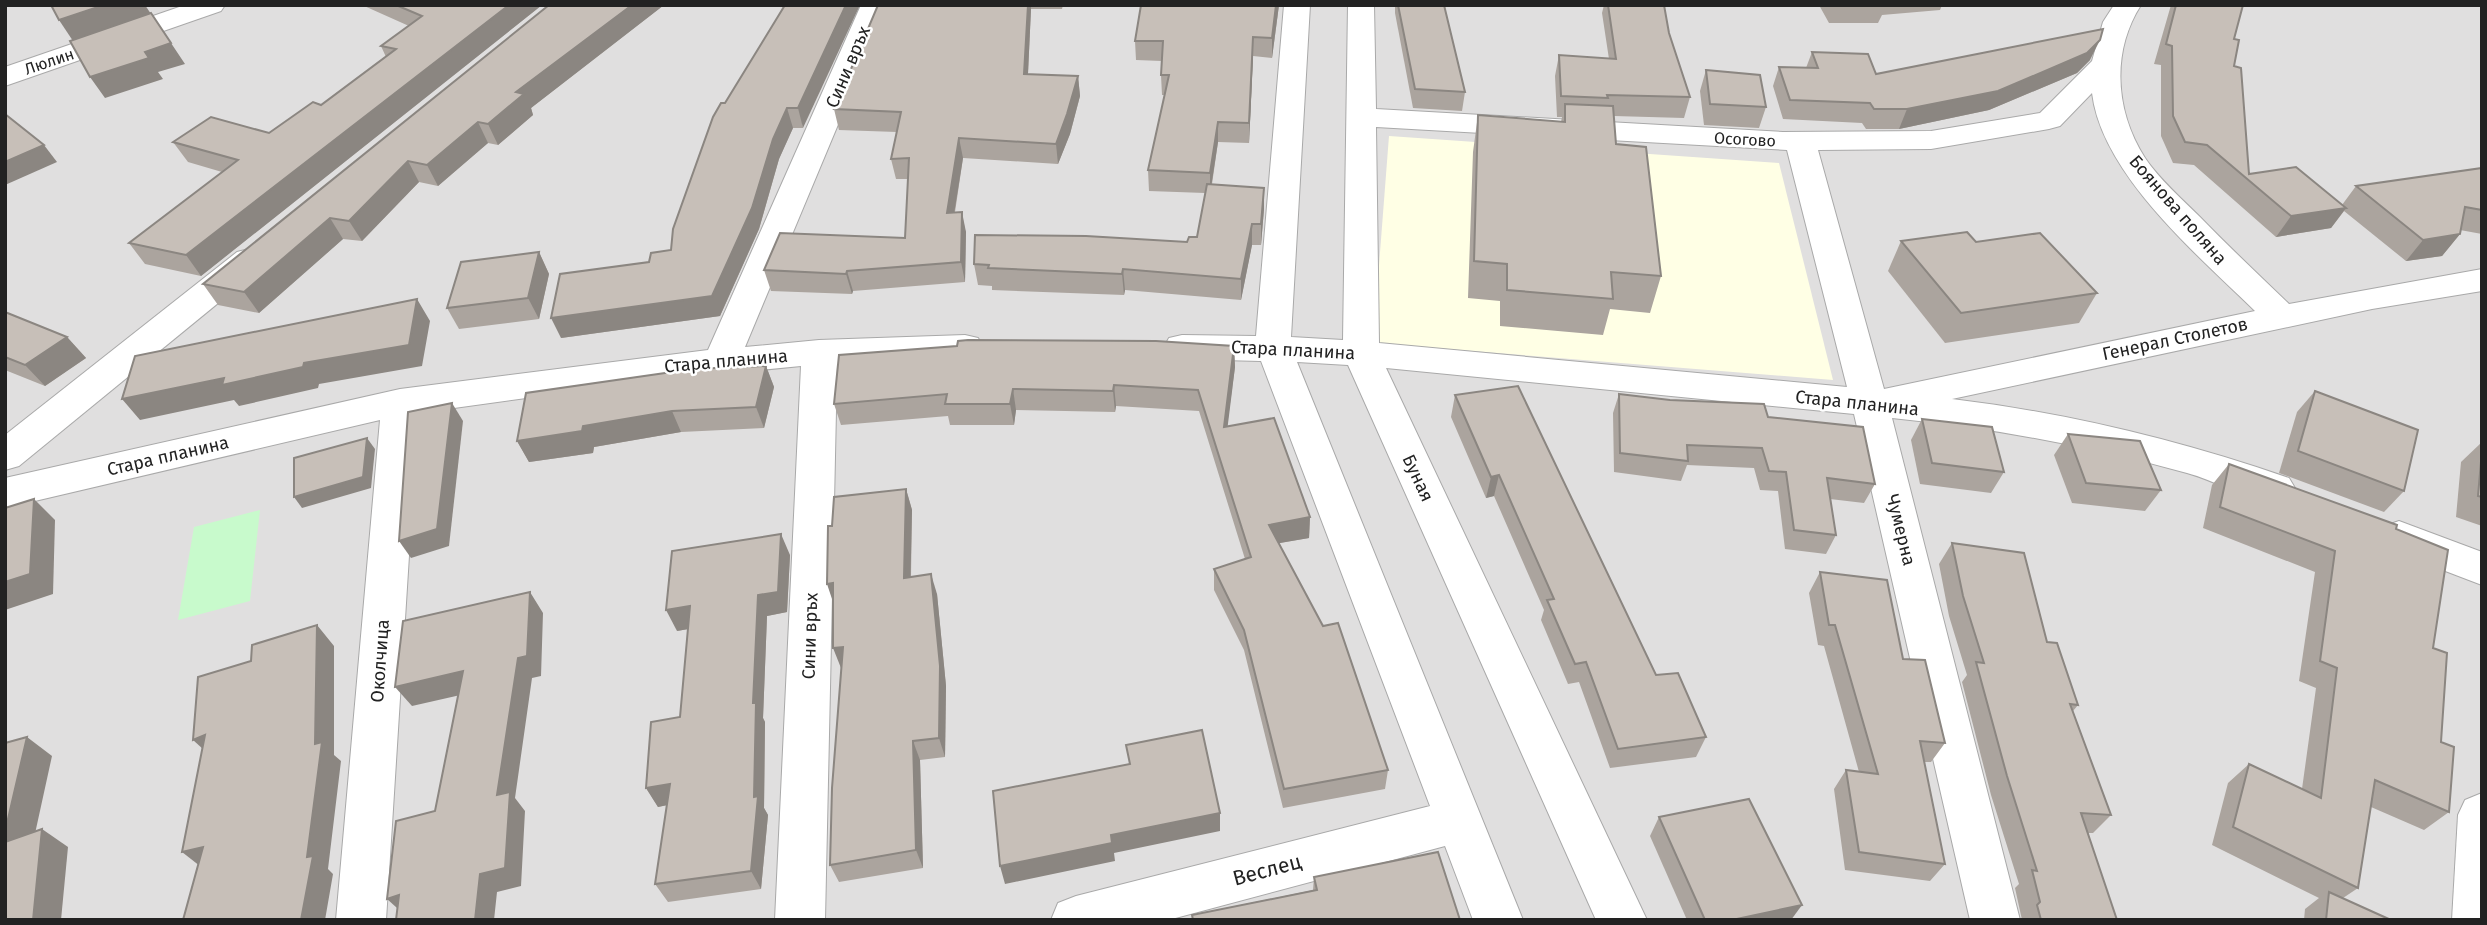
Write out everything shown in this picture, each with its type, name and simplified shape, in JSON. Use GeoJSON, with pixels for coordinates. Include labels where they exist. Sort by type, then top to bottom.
{"type":"FeatureCollection","features":[{"type":"Feature","properties":{"kind":"street","name":"Люлин"},"geometry":{"type":"LineString","coordinates":[[5,76],[212,5]]}},
{"type":"Feature","properties":{"kind":"street","name":"Сини връх"},"geometry":{"type":"LineString","coordinates":[[721,361],[875,5]]}},
{"type":"Feature","properties":{"kind":"street"},"geometry":{"type":"LineString","coordinates":[[1297,5],[1273,346],[1498,920]]}},
{"type":"Feature","properties":{"kind":"street","name":"Буная"},"geometry":{"type":"LineString","coordinates":[[1361,5],[1361,354],[1622,920]]}},
{"type":"Feature","properties":{"kind":"street","name":"Боянова поляна"},"geometry":{"type":"LineString","coordinates":[[2129,5],[2121,15],[2103,66],[2109,110],[2131,160],[2217,256],[2282,317]]}},
{"type":"Feature","properties":{"kind":"street","name":"Осогово"},"geometry":{"type":"LineString","coordinates":[[1363,117],[1800,141],[1931,140],[2049,120],[2103,66]]}},
{"type":"Feature","properties":{"kind":"street","name":"Чумерна"},"geometry":{"type":"LineString","coordinates":[[1800,141],[1869,403],[1995,920]]}},
{"type":"Feature","properties":{"kind":"street"},"geometry":{"type":"LineString","coordinates":[[5,456],[274,239]]}},
{"type":"Feature","properties":{"kind":"street","name":"Генерал Столетов"},"geometry":{"type":"LineString","coordinates":[[1869,403],[2372,298],[2482,280]]}},
{"type":"Feature","properties":{"kind":"street","name":"Стара планина"},"geometry":{"type":"LineString","coordinates":[[1150,347],[1273,346],[1869,403],[2062,428],[2210,463],[2314,503]]}},
{"type":"Feature","properties":{"kind":"street","name":"Стара планина"},"geometry":{"type":"LineString","coordinates":[[5,494],[400,402],[721,361],[819,352],[999,347]]}},
{"type":"Feature","properties":{"kind":"street","name":"Сини връх"},"geometry":{"type":"LineString","coordinates":[[800,920],[819,352]]}},
{"type":"Feature","properties":{"kind":"street","name":"Околчица"},"geometry":{"type":"LineString","coordinates":[[361,920],[400,402]]}},
{"type":"Feature","properties":{"kind":"street"},"geometry":{"type":"LineString","coordinates":[[2365,524],[2482,569]]}},
{"type":"Feature","properties":{"kind":"street"},"geometry":{"type":"LineString","coordinates":[[2477,920],[2482,815]]}},
{"type":"Feature","properties":{"kind":"street","name":"Веслец"},"geometry":{"type":"LineString","coordinates":[[1076,920],[1459,820]]}},
{"type":"Feature","properties":{"kind":"shaded area"},"geometry":{"type":"Polygon","coordinates":[[[5,5],[2482,5],[2482,920],[5,920],[5,5]]]}},
{"type":"Feature","properties":{"kind":"shaded area"},"geometry":{"type":"Polygon","coordinates":[[[1389,136],[1779,163],[1833,380],[1373,343],[1389,136]]]}},
{"type":"Feature","properties":{"kind":"green space"},"geometry":{"type":"Polygon","coordinates":[[[260,510],[250,601],[178,620],[194,527],[260,510]]]}},
{"type":"Feature","properties":{"kind":"building"},"geometry":{"type":"Polygon","coordinates":[[[51,5],[104,5],[59,20],[51,5]]]}},
{"type":"Feature","properties":{"kind":"building"},"geometry":{"type":"Polygon","coordinates":[[[396,5],[509,5],[186,255],[129,243],[238,160],[173,142],[211,117],[269,133],[313,102],[321,105],[396,49],[381,46],[422,16],[396,5]]]}},
{"type":"Feature","properties":{"kind":"building"},"geometry":{"type":"Polygon","coordinates":[[[549,5],[632,5],[516,92],[524,94],[488,124],[478,122],[427,165],[408,161],[349,221],[330,218],[244,292],[203,284],[549,5]]]}},
{"type":"Feature","properties":{"kind":"building"},"geometry":{"type":"Polygon","coordinates":[[[785,5],[846,5],[798,108],[787,108],[773,139],[752,208],[712,296],[551,318],[560,274],[649,262],[651,253],[671,250],[673,229],[713,117],[721,103],[725,103],[785,5]]]}},
{"type":"Feature","properties":{"kind":"building"},"geometry":{"type":"Polygon","coordinates":[[[878,5],[1028,5],[1024,74],[1078,76],[1056,144],[959,138],[947,213],[962,212],[961,262],[847,271],[846,274],[764,270],[780,233],[905,238],[909,158],[891,159],[901,112],[834,109],[878,5]]]}},
{"type":"Feature","properties":{"kind":"building"},"geometry":{"type":"Polygon","coordinates":[[[1141,5],[1276,5],[1272,38],[1253,37],[1249,123],[1218,122],[1210,173],[1148,170],[1169,75],[1161,75],[1163,41],[1135,41],[1141,5]]]}},
{"type":"Feature","properties":{"kind":"building"},"geometry":{"type":"Polygon","coordinates":[[[1398,5],[1444,5],[1465,92],[1415,89],[1398,5]]]}},
{"type":"Feature","properties":{"kind":"building"},"geometry":{"type":"Polygon","coordinates":[[[1608,5],[1664,5],[1669,33],[1690,97],[1561,96],[1559,55],[1616,59],[1608,5]]]}},
{"type":"Feature","properties":{"kind":"building"},"geometry":{"type":"Polygon","coordinates":[[[2176,5],[2243,5],[2234,39],[2239,40],[2234,66],[2241,68],[2249,174],[2296,167],[2346,208],[2291,216],[2207,145],[2185,142],[2173,116],[2172,46],[2166,44],[2176,5]]]}},
{"type":"Feature","properties":{"kind":"building"},"geometry":{"type":"Polygon","coordinates":[[[151,13],[171,43],[145,52],[149,58],[90,77],[70,41],[151,13]]]}},
{"type":"Feature","properties":{"kind":"building"},"geometry":{"type":"Polygon","coordinates":[[[2103,29],[2100,40],[2087,53],[1998,91],[1907,109],[1874,109],[1870,103],[1790,100],[1779,67],[1818,68],[1812,52],[1868,54],[1876,74],[2103,29]]]}},
{"type":"Feature","properties":{"kind":"building"},"geometry":{"type":"Polygon","coordinates":[[[1706,70],[1760,75],[1766,107],[1710,104],[1706,70]]]}},
{"type":"Feature","properties":{"kind":"building"},"geometry":{"type":"Polygon","coordinates":[[[1565,104],[1613,106],[1616,144],[1646,147],[1661,276],[1611,272],[1613,299],[1507,290],[1507,264],[1474,261],[1478,115],[1565,122],[1565,104]]]}},
{"type":"Feature","properties":{"kind":"building"},"geometry":{"type":"Polygon","coordinates":[[[5,114],[44,145],[5,162],[5,114]]]}},
{"type":"Feature","properties":{"kind":"building"},"geometry":{"type":"Polygon","coordinates":[[[2482,168],[2482,210],[2465,207],[2460,234],[2423,240],[2356,186],[2482,168]]]}},
{"type":"Feature","properties":{"kind":"building"},"geometry":{"type":"Polygon","coordinates":[[[1207,184],[1264,188],[1261,224],[1252,224],[1241,279],[1123,269],[1122,274],[988,268],[989,265],[974,264],[975,235],[1086,236],[1187,242],[1189,237],[1197,237],[1207,184]]]}},
{"type":"Feature","properties":{"kind":"building"},"geometry":{"type":"Polygon","coordinates":[[[1967,232],[1976,242],[2040,233],[2097,293],[1961,313],[1901,241],[1967,232]]]}},
{"type":"Feature","properties":{"kind":"building"},"geometry":{"type":"Polygon","coordinates":[[[539,252],[528,298],[447,308],[461,262],[539,252]]]}},
{"type":"Feature","properties":{"kind":"building"},"geometry":{"type":"Polygon","coordinates":[[[417,299],[409,345],[304,363],[303,367],[222,385],[224,378],[122,399],[135,356],[417,299]]]}},
{"type":"Feature","properties":{"kind":"building"},"geometry":{"type":"Polygon","coordinates":[[[5,312],[67,337],[25,365],[5,357],[5,312]]]}},
{"type":"Feature","properties":{"kind":"building"},"geometry":{"type":"Polygon","coordinates":[[[958,341],[1156,341],[1234,346],[1224,427],[1274,418],[1310,517],[1269,525],[1323,626],[1338,623],[1388,770],[1284,789],[1244,630],[1214,569],[1251,557],[1198,390],[1114,385],[1113,391],[1013,389],[1010,404],[945,404],[947,394],[834,404],[839,355],[957,346],[958,341]]]}},
{"type":"Feature","properties":{"kind":"building"},"geometry":{"type":"Polygon","coordinates":[[[766,366],[756,407],[672,411],[583,426],[582,431],[517,441],[526,393],[693,369],[766,366]]]}},
{"type":"Feature","properties":{"kind":"building"},"geometry":{"type":"Polygon","coordinates":[[[1518,386],[1656,675],[1678,673],[1706,737],[1618,749],[1586,662],[1575,664],[1547,600],[1554,599],[1499,475],[1491,477],[1455,395],[1518,386]]]}},
{"type":"Feature","properties":{"kind":"building"},"geometry":{"type":"Polygon","coordinates":[[[2315,391],[2418,430],[2404,491],[2298,451],[2315,391]]]}},
{"type":"Feature","properties":{"kind":"building"},"geometry":{"type":"Polygon","coordinates":[[[1619,394],[1670,400],[1764,404],[1768,417],[1863,427],[1875,484],[1827,478],[1836,535],[1794,530],[1786,472],[1769,471],[1762,448],[1687,445],[1688,461],[1620,453],[1619,394]]]}},
{"type":"Feature","properties":{"kind":"building"},"geometry":{"type":"Polygon","coordinates":[[[452,403],[437,529],[399,541],[408,412],[452,403]]]}},
{"type":"Feature","properties":{"kind":"building"},"geometry":{"type":"Polygon","coordinates":[[[1922,419],[1992,427],[2004,472],[1932,463],[1922,419]]]}},
{"type":"Feature","properties":{"kind":"building"},"geometry":{"type":"Polygon","coordinates":[[[2068,434],[2140,441],[2161,490],[2086,483],[2068,434]]]}},
{"type":"Feature","properties":{"kind":"building"},"geometry":{"type":"Polygon","coordinates":[[[367,438],[363,477],[294,497],[294,458],[367,438]]]}},
{"type":"Feature","properties":{"kind":"building"},"geometry":{"type":"Polygon","coordinates":[[[2482,450],[2482,497],[2478,496],[2482,450]]]}},
{"type":"Feature","properties":{"kind":"building"},"geometry":{"type":"Polygon","coordinates":[[[2229,464],[2397,525],[2396,529],[2448,550],[2433,648],[2447,653],[2441,742],[2454,747],[2449,812],[2375,780],[2358,888],[2233,827],[2249,764],[2321,798],[2337,668],[2320,661],[2335,551],[2220,507],[2229,464]]]}},
{"type":"Feature","properties":{"kind":"building"},"geometry":{"type":"Polygon","coordinates":[[[906,489],[904,578],[931,574],[940,666],[939,738],[913,741],[916,850],[830,865],[832,788],[843,647],[833,648],[833,583],[827,584],[828,526],[832,526],[834,497],[906,489]]]}},
{"type":"Feature","properties":{"kind":"building"},"geometry":{"type":"Polygon","coordinates":[[[34,499],[30,574],[5,582],[5,508],[34,499]]]}},
{"type":"Feature","properties":{"kind":"building"},"geometry":{"type":"Polygon","coordinates":[[[781,534],[778,592],[758,595],[753,703],[756,703],[754,797],[758,796],[751,871],[655,884],[670,784],[646,788],[651,722],[680,717],[690,606],[666,610],[672,551],[781,534]]]}},
{"type":"Feature","properties":{"kind":"building"},"geometry":{"type":"Polygon","coordinates":[[[1952,543],[2024,553],[2047,642],[2057,643],[2078,705],[2070,704],[2111,815],[2081,813],[2117,920],[2041,920],[2037,905],[2040,902],[2032,870],[2037,871],[2007,776],[1976,662],[1984,663],[1963,596],[1952,543]]]}},
{"type":"Feature","properties":{"kind":"building"},"geometry":{"type":"Polygon","coordinates":[[[1820,572],[1887,580],[1903,659],[1925,660],[1945,743],[1920,741],[1945,864],[1859,852],[1846,770],[1878,774],[1835,625],[1829,625],[1820,572]]]}},
{"type":"Feature","properties":{"kind":"building"},"geometry":{"type":"Polygon","coordinates":[[[530,592],[527,656],[518,658],[497,795],[510,792],[505,868],[480,874],[475,920],[396,920],[399,895],[387,899],[396,821],[435,811],[463,671],[395,687],[403,621],[530,592]]]}},
{"type":"Feature","properties":{"kind":"building"},"geometry":{"type":"Polygon","coordinates":[[[317,625],[315,744],[322,742],[307,857],[313,856],[301,920],[183,920],[203,847],[182,852],[205,735],[193,740],[198,677],[251,661],[252,645],[317,625]]]}},
{"type":"Feature","properties":{"kind":"building"},"geometry":{"type":"Polygon","coordinates":[[[1202,730],[1220,813],[1111,835],[1112,843],[1000,866],[993,791],[1130,764],[1126,745],[1202,730]]]}},
{"type":"Feature","properties":{"kind":"building"},"geometry":{"type":"Polygon","coordinates":[[[27,737],[5,832],[5,743],[27,737]]]}},
{"type":"Feature","properties":{"kind":"building"},"geometry":{"type":"Polygon","coordinates":[[[1749,799],[1802,905],[1732,920],[1705,920],[1659,817],[1749,799]]]}},
{"type":"Feature","properties":{"kind":"building"},"geometry":{"type":"Polygon","coordinates":[[[42,829],[33,920],[5,920],[5,842],[42,829]]]}},
{"type":"Feature","properties":{"kind":"building"},"geometry":{"type":"Polygon","coordinates":[[[1438,852],[1460,920],[1193,920],[1192,915],[1317,890],[1314,877],[1438,852]]]}},
{"type":"Feature","properties":{"kind":"building"},"geometry":{"type":"Polygon","coordinates":[[[2329,892],[2391,920],[2326,920],[2329,892]]]}}]}
